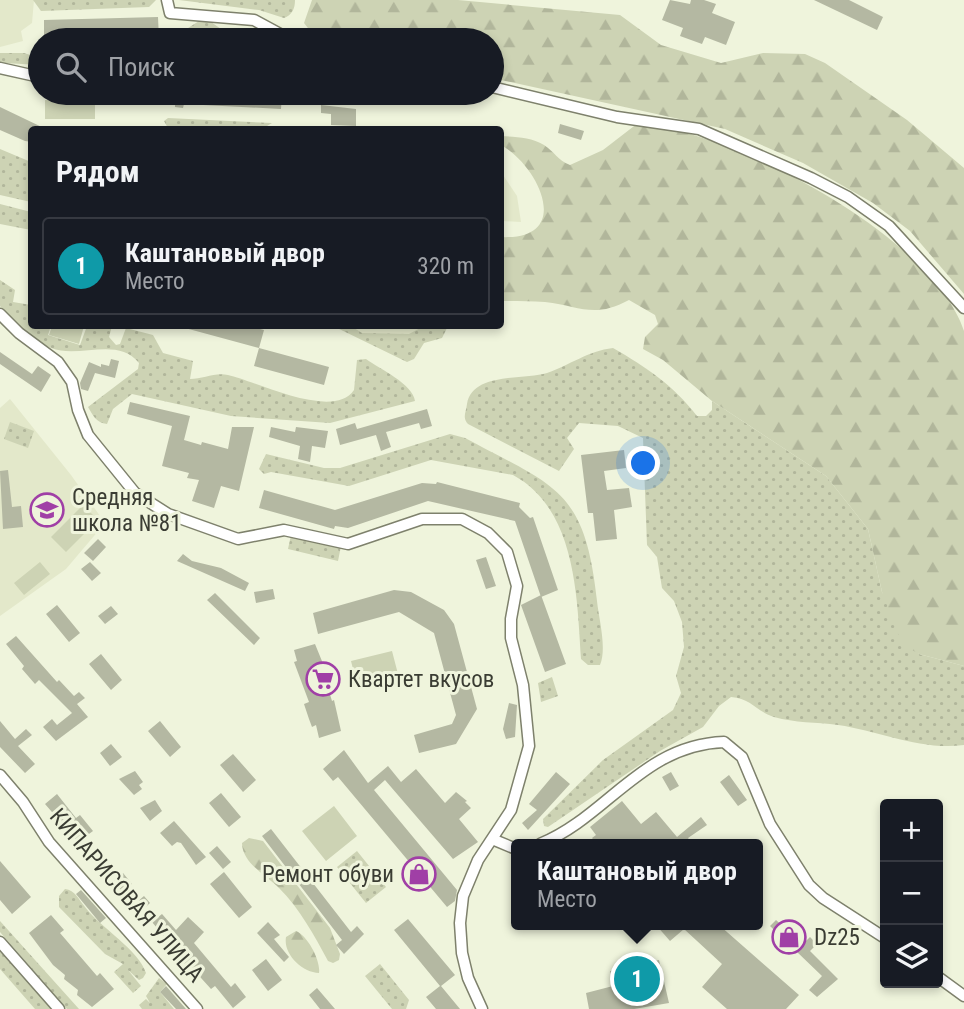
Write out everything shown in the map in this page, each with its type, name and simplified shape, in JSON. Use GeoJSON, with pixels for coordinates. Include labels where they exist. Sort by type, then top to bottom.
{"type":"FeatureCollection","features":[{"type":"Feature","properties":{"kind":"street"},"geometry":{"type":"LineString","coordinates":[[167,0],[170,13],[254,20],[269,28]]}},
{"type":"Feature","properties":{"kind":"street"},"geometry":{"type":"LineString","coordinates":[[0,68],[28,74]]}},
{"type":"Feature","properties":{"kind":"street"},"geometry":{"type":"LineString","coordinates":[[504,90],[617,117],[699,129],[811,178],[848,197],[889,226],[964,308]]}},
{"type":"Feature","properties":{"kind":"street"},"geometry":{"type":"LineString","coordinates":[[0,314],[19,333],[58,362],[72,382],[78,410],[88,435],[135,493],[168,514],[238,539],[284,530],[353,544],[422,519],[462,519],[488,533],[507,552],[516,575],[517,586],[510,629],[523,685],[529,746],[511,810],[467,882],[460,923],[468,978],[482,1009]]}},
{"type":"Feature","properties":{"kind":"street"},"geometry":{"type":"LineString","coordinates":[[550,839],[573,827],[617,789],[666,757],[693,747],[724,742],[742,757],[770,824],[809,885],[831,904],[880,935]]}},
{"type":"Feature","properties":{"kind":"street","name":"КИПАРИСОВАЯ УЛИЦА"},"geometry":{"type":"LineString","coordinates":[[0,775],[23,802],[49,842],[127,926],[197,1009]]}},
{"type":"Feature","properties":{"kind":"street"},"geometry":{"type":"LineString","coordinates":[[492,839],[511,847]]}},
{"type":"Feature","properties":{"kind":"street"},"geometry":{"type":"LineString","coordinates":[[0,942],[59,1009]]}},
{"type":"Feature","properties":{"kind":"street"},"geometry":{"type":"LineString","coordinates":[[943,981],[964,996]]}},
{"type":"Feature","properties":{"kind":"shaded area"},"geometry":{"type":"Polygon","coordinates":[[[0,0],[34,0],[32,23],[21,31],[23,41],[0,47],[0,0]]]}},
{"type":"Feature","properties":{"kind":"shaded area"},"geometry":{"type":"Polygon","coordinates":[[[504,176],[517,196],[521,222],[504,221],[504,176]]]}},
{"type":"Feature","properties":{"kind":"shaded area"},"geometry":{"type":"Polygon","coordinates":[[[352,329],[422,329],[421,334],[359,334],[352,329]]]}},
{"type":"Feature","properties":{"kind":"shaded area","name":"Средняя школа №81"},"geometry":{"type":"Polygon","coordinates":[[[10,399],[71,475],[105,523],[66,569],[0,616],[0,408],[10,399]]]}},
{"type":"Feature","properties":{"kind":"green space"},"geometry":{"type":"Polygon","coordinates":[[[33,0],[156,0],[149,7],[41,11],[33,0]]]}},
{"type":"Feature","properties":{"kind":"green space"},"geometry":{"type":"Polygon","coordinates":[[[179,0],[295,0],[292,11],[284,18],[259,10],[179,0]]]}},
{"type":"Feature","properties":{"kind":"green space"},"geometry":{"type":"Polygon","coordinates":[[[312,0],[458,0],[620,15],[661,45],[721,63],[763,53],[805,54],[825,63],[907,120],[964,168],[964,294],[910,231],[873,203],[803,163],[725,129],[504,81],[504,28],[308,28],[304,23],[312,0]]]}},
{"type":"Feature","properties":{"kind":"green space"},"geometry":{"type":"Polygon","coordinates":[[[199,21],[211,22],[220,28],[188,28],[199,21]]]}},
{"type":"Feature","properties":{"kind":"green space"},"geometry":{"type":"Polygon","coordinates":[[[0,53],[28,54],[28,64],[0,62],[0,53]]]}},
{"type":"Feature","properties":{"kind":"green space"},"geometry":{"type":"Polygon","coordinates":[[[45,105],[95,105],[95,119],[45,119],[45,105]]]}},
{"type":"Feature","properties":{"kind":"green space"},"geometry":{"type":"Polygon","coordinates":[[[168,118],[272,123],[267,126],[167,126],[164,121],[168,118]]]}},
{"type":"Feature","properties":{"kind":"green space"},"geometry":{"type":"Polygon","coordinates":[[[638,123],[678,131],[725,146],[775,168],[825,195],[873,226],[913,260],[945,295],[964,331],[964,666],[919,654],[902,644],[882,592],[868,529],[826,476],[712,401],[663,360],[643,349],[645,337],[658,324],[655,315],[629,300],[617,306],[596,310],[545,302],[504,301],[504,237],[523,235],[537,227],[543,215],[543,200],[527,169],[504,147],[504,136],[539,142],[570,165],[603,150],[638,123]]]}},
{"type":"Feature","properties":{"kind":"green space"},"geometry":{"type":"Polygon","coordinates":[[[0,149],[28,161],[28,201],[0,195],[0,149]]]}},
{"type":"Feature","properties":{"kind":"green space"},"geometry":{"type":"Polygon","coordinates":[[[0,204],[28,211],[28,229],[0,224],[0,204]]]}},
{"type":"Feature","properties":{"kind":"green space"},"geometry":{"type":"Polygon","coordinates":[[[0,280],[15,290],[13,302],[28,304],[28,329],[50,329],[48,335],[80,345],[86,329],[111,329],[109,337],[116,345],[120,344],[126,329],[130,329],[153,335],[163,353],[193,361],[190,379],[228,375],[312,400],[329,402],[344,399],[354,390],[357,360],[366,359],[402,383],[415,401],[330,423],[231,416],[132,394],[113,409],[107,424],[95,418],[88,407],[138,369],[139,363],[130,355],[109,349],[62,351],[51,348],[23,330],[0,306],[0,280]]]}},
{"type":"Feature","properties":{"kind":"green space"},"geometry":{"type":"Polygon","coordinates":[[[51,329],[83,329],[79,344],[49,335],[51,329]]]}},
{"type":"Feature","properties":{"kind":"green space"},"geometry":{"type":"Polygon","coordinates":[[[339,329],[356,329],[362,333],[409,334],[418,329],[446,329],[442,338],[424,343],[414,359],[407,362],[339,329]]]}},
{"type":"Feature","properties":{"kind":"green space"},"geometry":{"type":"Polygon","coordinates":[[[613,348],[658,378],[697,416],[706,416],[712,410],[712,401],[826,476],[868,529],[882,592],[919,654],[964,666],[964,745],[916,743],[838,725],[782,719],[768,715],[744,700],[731,697],[719,706],[703,727],[660,751],[548,827],[544,826],[543,819],[603,760],[673,710],[681,693],[676,676],[684,647],[682,622],[674,601],[662,588],[657,557],[647,545],[643,438],[618,426],[579,423],[567,438],[574,449],[559,471],[468,424],[465,415],[471,394],[488,382],[547,373],[587,355],[613,348]]]}},
{"type":"Feature","properties":{"kind":"green space"},"geometry":{"type":"Polygon","coordinates":[[[10,422],[34,431],[28,448],[4,439],[10,422]]]}},
{"type":"Feature","properties":{"kind":"green space"},"geometry":{"type":"Polygon","coordinates":[[[450,434],[465,438],[544,482],[561,496],[574,513],[584,535],[592,564],[603,642],[600,665],[588,665],[581,659],[574,582],[561,532],[550,509],[534,490],[513,475],[431,460],[349,486],[271,472],[264,474],[259,469],[266,454],[324,468],[340,468],[450,434]]]}},
{"type":"Feature","properties":{"kind":"green space"},"geometry":{"type":"Polygon","coordinates":[[[83,505],[98,520],[66,552],[51,537],[83,505]]]}},
{"type":"Feature","properties":{"kind":"green space"},"geometry":{"type":"Polygon","coordinates":[[[291,535],[341,546],[338,561],[288,549],[291,535]]]}},
{"type":"Feature","properties":{"kind":"green space"},"geometry":{"type":"Polygon","coordinates":[[[40,562],[50,574],[24,595],[14,583],[40,562]]]}},
{"type":"Feature","properties":{"kind":"green space"},"geometry":{"type":"Polygon","coordinates":[[[392,651],[398,674],[357,685],[351,661],[392,651]]]}},
{"type":"Feature","properties":{"kind":"green space"},"geometry":{"type":"Polygon","coordinates":[[[552,677],[558,696],[541,702],[538,683],[552,677]]]}},
{"type":"Feature","properties":{"kind":"green space"},"geometry":{"type":"Polygon","coordinates":[[[334,806],[357,836],[326,861],[302,831],[334,806]]]}},
{"type":"Feature","properties":{"kind":"green space"},"geometry":{"type":"Polygon","coordinates":[[[249,838],[263,841],[330,928],[340,954],[339,960],[333,963],[328,961],[294,905],[250,863],[242,843],[249,838]]]}},
{"type":"Feature","properties":{"kind":"green space"},"geometry":{"type":"Polygon","coordinates":[[[357,851],[386,887],[366,903],[337,867],[357,851]]]}},
{"type":"Feature","properties":{"kind":"green space"},"geometry":{"type":"Polygon","coordinates":[[[65,889],[74,893],[92,915],[142,964],[146,973],[139,980],[128,970],[141,986],[133,993],[114,972],[123,964],[105,954],[59,907],[59,896],[65,889]]]}},
{"type":"Feature","properties":{"kind":"green space"},"geometry":{"type":"Polygon","coordinates":[[[0,921],[79,1009],[67,1009],[0,932],[0,921]]]}},
{"type":"Feature","properties":{"kind":"green space"},"geometry":{"type":"Polygon","coordinates":[[[296,931],[313,949],[319,973],[300,966],[291,956],[286,937],[296,931]]]}},
{"type":"Feature","properties":{"kind":"green space"},"geometry":{"type":"Polygon","coordinates":[[[0,950],[53,1009],[35,1009],[0,969],[0,950]]]}},
{"type":"Feature","properties":{"kind":"green space"},"geometry":{"type":"Polygon","coordinates":[[[380,964],[409,1000],[406,1009],[392,1009],[365,976],[380,964]]]}},
{"type":"Feature","properties":{"kind":"green space"},"geometry":{"type":"Polygon","coordinates":[[[159,978],[167,984],[160,992],[174,1009],[142,1009],[139,1005],[146,999],[150,1003],[146,996],[159,978]]]}},
{"type":"Feature","properties":{"kind":"building"},"geometry":{"type":"Polygon","coordinates":[[[670,0],[690,4],[691,0],[704,0],[716,4],[712,13],[735,22],[726,45],[705,37],[702,44],[680,36],[683,28],[662,20],[670,0]]]}},
{"type":"Feature","properties":{"kind":"building"},"geometry":{"type":"Polygon","coordinates":[[[814,0],[849,0],[883,17],[877,30],[814,0]]]}},
{"type":"Feature","properties":{"kind":"building"},"geometry":{"type":"Polygon","coordinates":[[[158,17],[158,28],[44,28],[44,20],[158,17]]]}},
{"type":"Feature","properties":{"kind":"building"},"geometry":{"type":"Polygon","coordinates":[[[203,105],[281,105],[281,109],[203,105]]]}},
{"type":"Feature","properties":{"kind":"building"},"geometry":{"type":"Polygon","coordinates":[[[321,105],[356,109],[356,126],[331,125],[331,114],[321,113],[321,105]]]}},
{"type":"Feature","properties":{"kind":"building"},"geometry":{"type":"Polygon","coordinates":[[[0,107],[40,126],[28,126],[28,141],[0,130],[0,107]]]}},
{"type":"Feature","properties":{"kind":"building"},"geometry":{"type":"Polygon","coordinates":[[[560,124],[584,131],[581,140],[558,133],[560,124]]]}},
{"type":"Feature","properties":{"kind":"building"},"geometry":{"type":"Polygon","coordinates":[[[189,329],[264,330],[259,348],[189,329]]]}},
{"type":"Feature","properties":{"kind":"building"},"geometry":{"type":"Polygon","coordinates":[[[259,348],[329,367],[324,385],[254,366],[259,348]]]}},
{"type":"Feature","properties":{"kind":"building"},"geometry":{"type":"Polygon","coordinates":[[[0,352],[32,374],[38,366],[51,375],[41,392],[0,364],[0,352]]]}},
{"type":"Feature","properties":{"kind":"building"},"geometry":{"type":"Polygon","coordinates":[[[111,359],[119,361],[115,378],[95,373],[88,391],[81,389],[80,383],[89,362],[101,367],[101,364],[109,366],[111,359]]]}},
{"type":"Feature","properties":{"kind":"building"},"geometry":{"type":"Polygon","coordinates":[[[130,402],[190,416],[184,440],[201,445],[202,442],[228,449],[232,427],[254,427],[239,491],[221,486],[214,508],[192,501],[199,480],[187,478],[189,473],[162,466],[172,426],[127,414],[130,402]]]}},
{"type":"Feature","properties":{"kind":"building"},"geometry":{"type":"Polygon","coordinates":[[[427,409],[432,426],[421,429],[419,423],[386,432],[391,447],[381,451],[376,435],[340,445],[336,429],[355,423],[357,429],[427,409]]]}},
{"type":"Feature","properties":{"kind":"building"},"geometry":{"type":"Polygon","coordinates":[[[271,427],[295,432],[296,427],[328,431],[325,448],[312,446],[310,462],[298,459],[300,446],[269,437],[271,427]]]}},
{"type":"Feature","properties":{"kind":"building"},"geometry":{"type":"Polygon","coordinates":[[[624,450],[626,468],[604,471],[607,490],[629,488],[632,507],[614,510],[617,539],[596,541],[593,513],[588,513],[581,455],[624,450]]]}},
{"type":"Feature","properties":{"kind":"building"},"geometry":{"type":"Polygon","coordinates":[[[8,470],[12,507],[21,506],[23,527],[3,529],[0,471],[8,470]]]}},
{"type":"Feature","properties":{"kind":"building"},"geometry":{"type":"Polygon","coordinates":[[[437,482],[520,503],[519,507],[530,518],[533,517],[558,590],[541,597],[515,521],[428,501],[348,528],[335,526],[334,529],[259,508],[264,490],[335,510],[422,483],[437,482]]]}},
{"type":"Feature","properties":{"kind":"building"},"geometry":{"type":"Polygon","coordinates":[[[98,539],[106,547],[93,561],[84,553],[98,539]]]}},
{"type":"Feature","properties":{"kind":"building"},"geometry":{"type":"Polygon","coordinates":[[[183,554],[192,561],[221,568],[249,583],[245,591],[177,561],[183,554]]]}},
{"type":"Feature","properties":{"kind":"building"},"geometry":{"type":"Polygon","coordinates":[[[486,557],[496,586],[486,589],[476,560],[486,557]]]}},
{"type":"Feature","properties":{"kind":"building"},"geometry":{"type":"Polygon","coordinates":[[[90,562],[101,573],[92,581],[81,569],[90,562]]]}},
{"type":"Feature","properties":{"kind":"building"},"geometry":{"type":"Polygon","coordinates":[[[273,589],[275,599],[256,603],[254,592],[273,589]]]}},
{"type":"Feature","properties":{"kind":"building"},"geometry":{"type":"Polygon","coordinates":[[[394,590],[411,592],[444,610],[454,624],[477,709],[456,744],[419,753],[414,735],[452,724],[456,715],[434,633],[399,612],[318,634],[313,613],[394,590]]]}},
{"type":"Feature","properties":{"kind":"building"},"geometry":{"type":"Polygon","coordinates":[[[215,593],[260,638],[254,645],[207,600],[215,593]]]}},
{"type":"Feature","properties":{"kind":"building"},"geometry":{"type":"Polygon","coordinates":[[[541,595],[566,664],[545,672],[521,605],[541,595]]]}},
{"type":"Feature","properties":{"kind":"building"},"geometry":{"type":"Polygon","coordinates":[[[57,605],[80,633],[69,642],[46,614],[57,605]]]}},
{"type":"Feature","properties":{"kind":"building"},"geometry":{"type":"Polygon","coordinates":[[[111,606],[118,614],[105,624],[98,616],[111,606]]]}},
{"type":"Feature","properties":{"kind":"building"},"geometry":{"type":"Polygon","coordinates":[[[16,636],[57,682],[59,680],[74,696],[79,692],[85,698],[77,704],[88,717],[56,741],[43,727],[52,719],[57,725],[72,713],[39,680],[35,684],[22,669],[24,666],[6,644],[16,636]]]}},
{"type":"Feature","properties":{"kind":"building"},"geometry":{"type":"Polygon","coordinates":[[[315,644],[326,671],[323,672],[332,701],[334,700],[341,731],[319,738],[316,725],[312,727],[304,704],[309,702],[294,662],[297,661],[294,650],[315,644]]]}},
{"type":"Feature","properties":{"kind":"building"},"geometry":{"type":"Polygon","coordinates":[[[101,654],[122,680],[111,690],[89,664],[101,654]]]}},
{"type":"Feature","properties":{"kind":"building"},"geometry":{"type":"Polygon","coordinates":[[[509,703],[517,705],[515,737],[506,739],[503,729],[509,703]]]}},
{"type":"Feature","properties":{"kind":"building"},"geometry":{"type":"Polygon","coordinates":[[[0,721],[15,739],[26,729],[32,735],[18,746],[35,764],[25,773],[0,747],[0,721]]]}},
{"type":"Feature","properties":{"kind":"building"},"geometry":{"type":"Polygon","coordinates":[[[160,721],[181,747],[170,757],[148,731],[160,721]]]}},
{"type":"Feature","properties":{"kind":"building"},"geometry":{"type":"Polygon","coordinates":[[[111,744],[122,757],[110,766],[100,753],[111,744]]]}},
{"type":"Feature","properties":{"kind":"building"},"geometry":{"type":"Polygon","coordinates":[[[344,750],[368,783],[388,766],[401,782],[416,769],[445,803],[456,792],[467,801],[465,802],[471,808],[459,819],[478,842],[453,859],[385,780],[374,790],[457,890],[455,901],[447,907],[338,777],[333,781],[323,769],[344,750]]]}},
{"type":"Feature","properties":{"kind":"building"},"geometry":{"type":"Polygon","coordinates":[[[233,754],[256,780],[243,792],[220,765],[233,754]]]}},
{"type":"Feature","properties":{"kind":"building"},"geometry":{"type":"Polygon","coordinates":[[[135,771],[143,782],[139,785],[142,789],[134,795],[119,779],[135,771]]]}},
{"type":"Feature","properties":{"kind":"building"},"geometry":{"type":"Polygon","coordinates":[[[556,772],[570,784],[528,830],[522,823],[537,810],[529,804],[556,772]]]}},
{"type":"Feature","properties":{"kind":"building"},"geometry":{"type":"Polygon","coordinates":[[[671,772],[679,786],[670,791],[662,777],[671,772]]]}},
{"type":"Feature","properties":{"kind":"building"},"geometry":{"type":"Polygon","coordinates":[[[729,775],[747,800],[738,806],[720,782],[729,775]]]}},
{"type":"Feature","properties":{"kind":"building"},"geometry":{"type":"Polygon","coordinates":[[[221,793],[241,817],[229,827],[209,803],[221,793]]]}},
{"type":"Feature","properties":{"kind":"building"},"geometry":{"type":"Polygon","coordinates":[[[57,794],[76,818],[80,815],[93,831],[78,842],[45,804],[57,794]]]}},
{"type":"Feature","properties":{"kind":"building"},"geometry":{"type":"Polygon","coordinates":[[[155,800],[162,811],[150,821],[140,808],[155,800]]]}},
{"type":"Feature","properties":{"kind":"building"},"geometry":{"type":"Polygon","coordinates":[[[622,801],[641,824],[656,812],[677,837],[701,817],[707,825],[689,839],[593,839],[596,835],[590,827],[622,801]]]}},
{"type":"Feature","properties":{"kind":"building"},"geometry":{"type":"Polygon","coordinates":[[[174,821],[206,857],[196,865],[181,843],[177,842],[172,846],[160,833],[174,821]]]}},
{"type":"Feature","properties":{"kind":"building"},"geometry":{"type":"Polygon","coordinates":[[[271,829],[351,932],[357,926],[364,934],[344,954],[336,945],[342,940],[262,836],[271,829]]]}},
{"type":"Feature","properties":{"kind":"building"},"geometry":{"type":"Polygon","coordinates":[[[217,846],[231,862],[223,869],[209,853],[217,846]]]}},
{"type":"Feature","properties":{"kind":"building"},"geometry":{"type":"Polygon","coordinates":[[[0,861],[31,897],[12,914],[0,900],[0,861]]]}},
{"type":"Feature","properties":{"kind":"building"},"geometry":{"type":"Polygon","coordinates":[[[224,872],[252,907],[239,918],[210,884],[224,872]]]}},
{"type":"Feature","properties":{"kind":"building"},"geometry":{"type":"Polygon","coordinates":[[[123,873],[132,884],[122,892],[113,881],[123,873]]]}},
{"type":"Feature","properties":{"kind":"building"},"geometry":{"type":"Polygon","coordinates":[[[81,890],[106,918],[100,923],[76,894],[81,890]]]}},
{"type":"Feature","properties":{"kind":"building"},"geometry":{"type":"Polygon","coordinates":[[[144,896],[150,903],[137,915],[130,908],[144,896]]]}},
{"type":"Feature","properties":{"kind":"building"},"geometry":{"type":"Polygon","coordinates":[[[162,914],[176,930],[188,917],[204,932],[194,943],[231,987],[235,983],[246,997],[233,1008],[215,986],[211,989],[192,968],[190,970],[179,957],[187,949],[171,935],[166,939],[152,922],[162,914]]]}},
{"type":"Feature","properties":{"kind":"building"},"geometry":{"type":"Polygon","coordinates":[[[51,915],[64,930],[60,933],[97,976],[100,973],[114,989],[92,1007],[77,995],[78,990],[64,979],[65,975],[53,965],[29,933],[51,915]]]}},
{"type":"Feature","properties":{"kind":"building"},"geometry":{"type":"Polygon","coordinates":[[[408,919],[455,975],[441,986],[460,1009],[436,1009],[426,997],[440,986],[394,930],[408,919]]]}},
{"type":"Feature","properties":{"kind":"building"},"geometry":{"type":"Polygon","coordinates":[[[776,920],[787,930],[791,926],[806,941],[810,937],[817,944],[810,951],[838,979],[817,997],[809,990],[822,976],[770,926],[776,920]]]}},
{"type":"Feature","properties":{"kind":"building"},"geometry":{"type":"Polygon","coordinates":[[[268,922],[280,935],[274,939],[289,957],[284,962],[257,933],[268,922]]]}},
{"type":"Feature","properties":{"kind":"building"},"geometry":{"type":"Polygon","coordinates":[[[660,930],[683,930],[670,941],[660,930]]]}},
{"type":"Feature","properties":{"kind":"building"},"geometry":{"type":"Polygon","coordinates":[[[685,930],[725,930],[799,995],[786,1009],[727,1009],[702,987],[722,964],[685,930]]]}},
{"type":"Feature","properties":{"kind":"building"},"geometry":{"type":"Polygon","coordinates":[[[266,959],[282,980],[268,991],[252,970],[266,959]]]}},
{"type":"Feature","properties":{"kind":"building"},"geometry":{"type":"Polygon","coordinates":[[[659,960],[669,1003],[634,1009],[589,1009],[586,993],[613,986],[610,971],[659,960]]]}},
{"type":"Feature","properties":{"kind":"building"},"geometry":{"type":"Polygon","coordinates":[[[166,986],[186,1009],[176,1009],[160,992],[166,986]]]}},
{"type":"Feature","properties":{"kind":"building"},"geometry":{"type":"Polygon","coordinates":[[[317,988],[335,1009],[320,1009],[309,995],[317,988]]]}},
{"type":"Feature","properties":{"kind":"place","name":"Средняя школа №81"},"geometry":{"type":"Point","coordinates":[47,510]}},
{"type":"Feature","properties":{"kind":"place","name":"Квартет вкусов"},"geometry":{"type":"Point","coordinates":[323,679]}},
{"type":"Feature","properties":{"kind":"place","name":"Ремонт обуви"},"geometry":{"type":"Point","coordinates":[419,874]}},
{"type":"Feature","properties":{"kind":"place","name":"Dz25"},"geometry":{"type":"Point","coordinates":[789,937]}},
{"type":"Feature","properties":{"kind":"place","name":"Каштановый двор"},"geometry":{"type":"Point","coordinates":[637,979]}}]}
